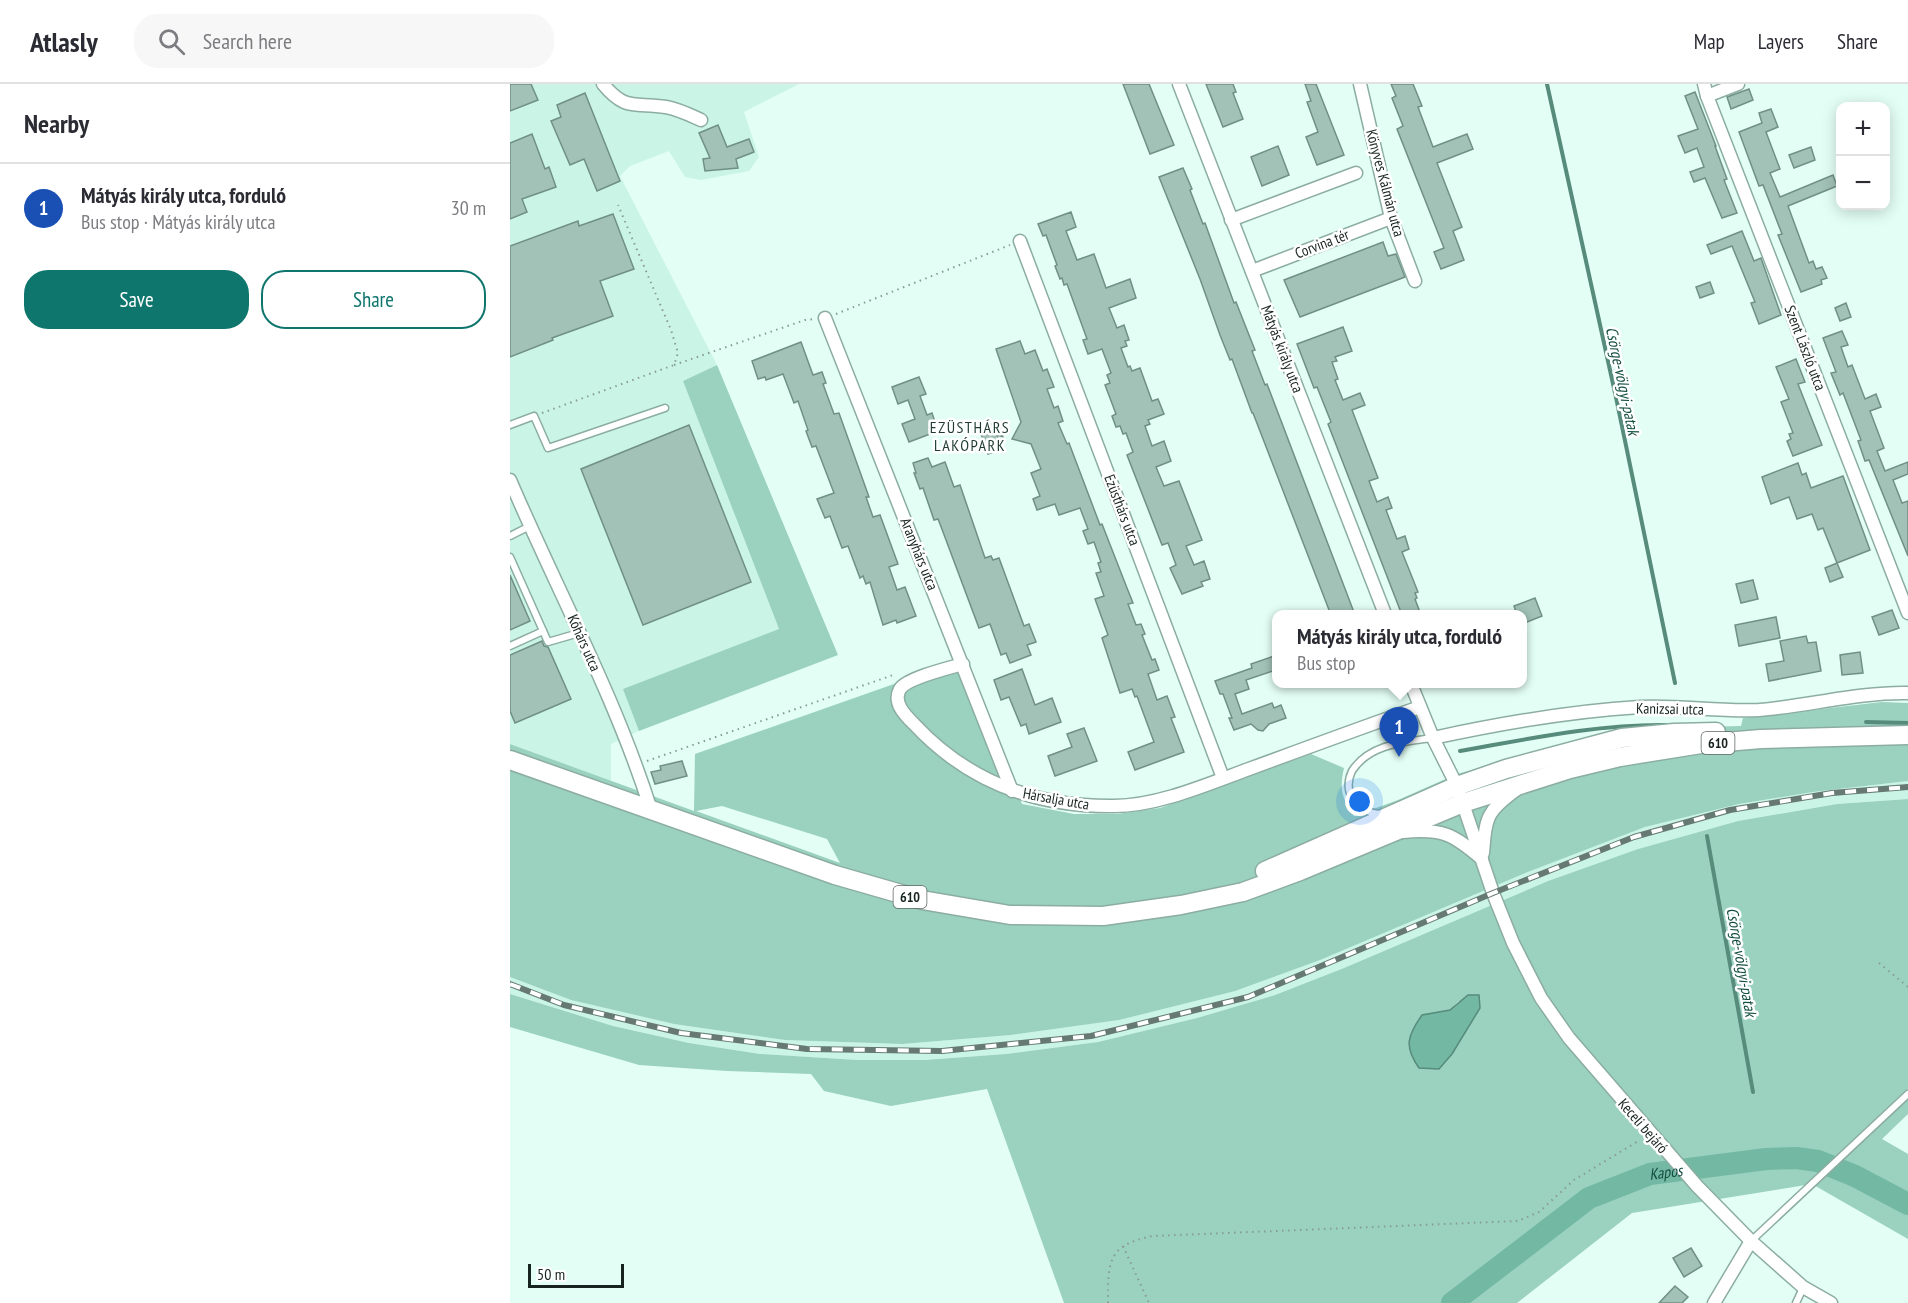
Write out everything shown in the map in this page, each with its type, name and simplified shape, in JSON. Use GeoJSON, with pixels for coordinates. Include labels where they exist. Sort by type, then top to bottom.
{"type":"FeatureCollection","features":[{"type":"Feature","properties":{"kind":"main road","name":"610"},"geometry":{"type":"LineString","coordinates":[[510,760],[835,875],[922,900],[1010,915],[1103,916],[1181,905],[1243,892],[1392,834],[1460,795],[1545,758],[1599,744],[1640,736],[1733,731],[1908,735]]}},
{"type":"Feature","properties":{"kind":"main road","name":"610"},"geometry":{"type":"LineString","coordinates":[[1181,905],[1291,861],[1395,815],[1460,795],[1526,783],[1580,766],[1659,749],[1761,739],[1868,735]]}},
{"type":"Feature","properties":{"kind":"street"},"geometry":{"type":"LineString","coordinates":[[603,84],[626,104],[668,107],[701,120]]}},
{"type":"Feature","properties":{"kind":"street","name":"Mátyás király utca"},"geometry":{"type":"LineString","coordinates":[[1179,84],[1383,610]]}},
{"type":"Feature","properties":{"kind":"street","name":"Könyves Kálmán utca"},"geometry":{"type":"LineString","coordinates":[[1360,84],[1391,218],[1414,281]]}},
{"type":"Feature","properties":{"kind":"street"},"geometry":{"type":"LineString","coordinates":[[1706,90],[1738,84]]}},
{"type":"Feature","properties":{"kind":"street","name":"Szent László utca"},"geometry":{"type":"LineString","coordinates":[[1706,90],[1908,612]]}},
{"type":"Feature","properties":{"kind":"street"},"geometry":{"type":"LineString","coordinates":[[1231,220],[1356,173]]}},
{"type":"Feature","properties":{"kind":"street","name":"Corvina tér"},"geometry":{"type":"LineString","coordinates":[[1252,271],[1391,218]]}},
{"type":"Feature","properties":{"kind":"street","name":"Ezüsthárs utca"},"geometry":{"type":"LineString","coordinates":[[1020,241],[1223,778]]}},
{"type":"Feature","properties":{"kind":"street","name":"Aranyhárs utca"},"geometry":{"type":"LineString","coordinates":[[825,318],[1012,791]]}},
{"type":"Feature","properties":{"kind":"street","name":"Kőhárs utca"},"geometry":{"type":"LineString","coordinates":[[510,480],[580,632],[637,765],[651,810]]}},
{"type":"Feature","properties":{"kind":"street","name":"Hársalja utca"},"geometry":{"type":"LineString","coordinates":[[963,664],[910,681],[900,689],[898,699],[901,710],[932,743],[974,773],[1012,791],[1074,805],[1116,806],[1159,799],[1420,707]]}},
{"type":"Feature","properties":{"kind":"street"},"geometry":{"type":"LineString","coordinates":[[1413,688],[1460,795]]}},
{"type":"Feature","properties":{"kind":"street","name":"Kanizsai utca"},"geometry":{"type":"LineString","coordinates":[[1433,738],[1497,724],[1571,713],[1643,707],[1759,710],[1883,692],[1908,693]]}},
{"type":"Feature","properties":{"kind":"street"},"geometry":{"type":"LineString","coordinates":[[1483,860],[1486,823],[1494,808],[1526,783]]}},
{"type":"Feature","properties":{"kind":"street","name":"Keceli bejáró"},"geometry":{"type":"LineString","coordinates":[[1460,795],[1513,943],[1541,998],[1569,1038],[1650,1134],[1751,1242],[1803,1287],[1831,1303]]}},
{"type":"Feature","properties":{"kind":"street"},"geometry":{"type":"LineString","coordinates":[[1392,834],[1426,830],[1446,834],[1461,841],[1483,860]]}},
{"type":"Feature","properties":{"kind":"street"},"geometry":{"type":"LineString","coordinates":[[1714,1303],[1751,1242]]}},
{"type":"Feature","properties":{"kind":"lane"},"geometry":{"type":"LineString","coordinates":[[510,425],[534,416],[548,448],[665,408]]}},
{"type":"Feature","properties":{"kind":"lane"},"geometry":{"type":"LineString","coordinates":[[510,536],[530,526]]}},
{"type":"Feature","properties":{"kind":"lane"},"geometry":{"type":"LineString","coordinates":[[510,557],[548,642],[580,632]]}},
{"type":"Feature","properties":{"kind":"lane"},"geometry":{"type":"LineString","coordinates":[[510,646],[543,631]]}},
{"type":"Feature","properties":{"kind":"lane"},"geometry":{"type":"LineString","coordinates":[[1395,815],[1371,814],[1358,805],[1349,792],[1349,776],[1358,762],[1378,749],[1398,742],[1433,738]]}},
{"type":"Feature","properties":{"kind":"lane"},"geometry":{"type":"LineString","coordinates":[[1751,1242],[1908,1094]]}},
{"type":"Feature","properties":{"kind":"lane"},"geometry":{"type":"LineString","coordinates":[[1796,1303],[1803,1287]]}},
{"type":"Feature","properties":{"kind":"path"},"geometry":{"type":"LineString","coordinates":[[618,205],[671,330],[678,353],[674,365]]}},
{"type":"Feature","properties":{"kind":"path"},"geometry":{"type":"LineString","coordinates":[[534,416],[805,320],[825,318],[1020,241]]}},
{"type":"Feature","properties":{"kind":"path"},"geometry":{"type":"LineString","coordinates":[[637,765],[903,672]]}},
{"type":"Feature","properties":{"kind":"path"},"geometry":{"type":"LineString","coordinates":[[1879,963],[1908,987]]}},
{"type":"Feature","properties":{"kind":"path"},"geometry":{"type":"LineString","coordinates":[[1108,1303],[1108,1270],[1113,1255],[1134,1240],[1153,1236],[1518,1221],[1539,1212],[1574,1180],[1650,1134]]}},
{"type":"Feature","properties":{"kind":"path"},"geometry":{"type":"LineString","coordinates":[[1123,1246],[1149,1303]]}},
{"type":"Feature","properties":{"kind":"shaded area"},"geometry":{"type":"Polygon","coordinates":[[[510,84],[799,84],[744,112],[759,157],[749,171],[701,180],[685,177],[669,151],[630,166],[620,176],[717,365],[683,381],[779,629],[624,689],[639,731],[611,744],[611,781],[510,744],[510,84]]]}},
{"type":"Feature","properties":{"kind":"shaded area"},"geometry":{"type":"Polygon","coordinates":[[[717,365],[838,655],[639,731],[623,689],[779,629],[683,381],[717,365]]]}},
{"type":"Feature","properties":{"kind":"shaded area"},"geometry":{"type":"Polygon","coordinates":[[[965,659],[1022,804],[1074,814],[1117,814],[1160,808],[1311,754],[1344,768],[1343,794],[1354,816],[1457,774],[1601,736],[1654,728],[1741,726],[1743,718],[1882,702],[1908,703],[1908,781],[1813,792],[1739,804],[1645,827],[1523,874],[1320,960],[1235,991],[1119,1020],[1011,1035],[902,1044],[785,1040],[674,1024],[571,1000],[510,977],[510,744],[694,811],[695,754],[965,659]],[[722,806],[696,811],[840,863],[827,839],[722,806]]]}},
{"type":"Feature","properties":{"kind":"shaded area"},"geometry":{"type":"Polygon","coordinates":[[[1908,781],[1908,799],[1837,804],[1738,821],[1638,849],[1548,881],[1275,995],[1197,1018],[1098,1042],[1006,1054],[925,1060],[857,1060],[760,1054],[689,1043],[613,1026],[510,994],[510,977],[571,1000],[674,1024],[785,1040],[902,1044],[1011,1035],[1119,1020],[1523,874],[1645,827],[1739,804],[1813,792],[1908,781]]]}},
{"type":"Feature","properties":{"kind":"shaded area"},"geometry":{"type":"Polygon","coordinates":[[[1908,799],[1908,1114],[1882,1139],[1908,1154],[1908,1239],[1812,1184],[1632,1213],[1517,1303],[1064,1303],[987,1089],[891,1106],[824,1091],[811,1074],[639,1065],[510,1027],[510,994],[613,1026],[689,1043],[760,1054],[857,1060],[925,1060],[1006,1054],[1098,1042],[1197,1018],[1275,995],[1548,881],[1638,849],[1738,821],[1837,804],[1908,799]],[[1459,1001],[1450,1010],[1422,1015],[1439,1069],[1456,1045],[1459,1031],[1459,1001]]]}},
{"type":"Feature","properties":{"kind":"shaded area"},"geometry":{"type":"Polygon","coordinates":[[[1468,995],[1479,995],[1480,1008],[1452,1054],[1439,1069],[1419,1068],[1409,1048],[1411,1035],[1417,1022],[1422,1015],[1450,1010],[1468,995]]]}},
{"type":"Feature","properties":{"kind":"building"},"geometry":{"type":"Polygon","coordinates":[[[510,84],[531,84],[538,100],[510,111],[510,84]]]}},
{"type":"Feature","properties":{"kind":"building"},"geometry":{"type":"Polygon","coordinates":[[[1123,84],[1149,84],[1174,145],[1150,154],[1123,84]]]}},
{"type":"Feature","properties":{"kind":"building"},"geometry":{"type":"Polygon","coordinates":[[[1206,84],[1233,84],[1236,92],[1233,93],[1243,119],[1223,127],[1206,84]]]}},
{"type":"Feature","properties":{"kind":"building"},"geometry":{"type":"Polygon","coordinates":[[[1305,84],[1316,84],[1344,155],[1317,165],[1306,137],[1318,132],[1307,102],[1311,101],[1305,84]]]}},
{"type":"Feature","properties":{"kind":"building"},"geometry":{"type":"Polygon","coordinates":[[[1391,84],[1413,84],[1422,106],[1418,107],[1433,147],[1467,134],[1473,149],[1437,163],[1462,227],[1453,231],[1464,260],[1441,269],[1434,252],[1444,248],[1397,129],[1403,126],[1392,98],[1396,96],[1391,84]]]}},
{"type":"Feature","properties":{"kind":"building"},"geometry":{"type":"Polygon","coordinates":[[[1749,89],[1753,100],[1731,109],[1727,97],[1749,89]]]}},
{"type":"Feature","properties":{"kind":"building"},"geometry":{"type":"Polygon","coordinates":[[[1695,92],[1716,146],[1727,179],[1724,180],[1737,213],[1722,218],[1705,178],[1694,182],[1690,172],[1704,167],[1697,148],[1685,153],[1678,136],[1698,129],[1685,96],[1695,92]]]}},
{"type":"Feature","properties":{"kind":"building"},"geometry":{"type":"Polygon","coordinates":[[[585,93],[620,181],[597,191],[584,159],[570,165],[551,121],[561,117],[557,105],[585,93]]]}},
{"type":"Feature","properties":{"kind":"building"},"geometry":{"type":"Polygon","coordinates":[[[1771,109],[1778,127],[1766,132],[1780,169],[1770,173],[1780,197],[1833,175],[1836,183],[1836,186],[1788,206],[1809,263],[1813,261],[1816,269],[1822,267],[1827,278],[1821,280],[1822,284],[1801,292],[1778,235],[1782,234],[1763,185],[1759,186],[1739,132],[1762,123],[1759,113],[1771,109]]]}},
{"type":"Feature","properties":{"kind":"building"},"geometry":{"type":"Polygon","coordinates":[[[718,125],[727,147],[749,139],[754,152],[736,159],[738,168],[705,171],[703,159],[710,158],[699,133],[718,125]]]}},
{"type":"Feature","properties":{"kind":"building"},"geometry":{"type":"Polygon","coordinates":[[[532,134],[545,169],[549,167],[556,187],[522,199],[527,212],[510,219],[510,143],[532,134]]]}},
{"type":"Feature","properties":{"kind":"building"},"geometry":{"type":"Polygon","coordinates":[[[1278,146],[1289,175],[1262,186],[1251,157],[1278,146]]]}},
{"type":"Feature","properties":{"kind":"building"},"geometry":{"type":"Polygon","coordinates":[[[1811,147],[1815,160],[1794,168],[1789,155],[1811,147]]]}},
{"type":"Feature","properties":{"kind":"building"},"geometry":{"type":"Polygon","coordinates":[[[1183,168],[1234,303],[1236,302],[1255,350],[1252,351],[1265,385],[1267,384],[1353,610],[1329,610],[1159,177],[1183,168]]]}},
{"type":"Feature","properties":{"kind":"building"},"geometry":{"type":"Polygon","coordinates":[[[1071,212],[1076,227],[1066,231],[1077,260],[1094,254],[1106,288],[1130,279],[1136,298],[1109,308],[1117,328],[1124,325],[1129,340],[1125,341],[1127,346],[1121,348],[1128,367],[1130,366],[1132,371],[1140,368],[1152,401],[1158,399],[1164,414],[1148,420],[1150,424],[1145,426],[1152,446],[1164,441],[1171,461],[1156,467],[1164,486],[1179,481],[1202,540],[1186,546],[1194,565],[1204,561],[1210,579],[1201,582],[1203,586],[1182,594],[1170,568],[1176,565],[1168,543],[1162,545],[1127,455],[1133,452],[1126,433],[1123,434],[1120,426],[1116,427],[1112,416],[1116,414],[1105,385],[1110,383],[1107,375],[1111,373],[1102,349],[1088,354],[1083,340],[1087,339],[1067,284],[1064,285],[1062,278],[1060,279],[1046,235],[1043,236],[1038,224],[1071,212]]]}},
{"type":"Feature","properties":{"kind":"building"},"geometry":{"type":"Polygon","coordinates":[[[613,214],[634,269],[600,281],[613,316],[552,338],[553,340],[510,357],[510,246],[578,221],[579,226],[613,214]]]}},
{"type":"Feature","properties":{"kind":"building"},"geometry":{"type":"Polygon","coordinates":[[[1742,231],[1754,261],[1761,258],[1781,315],[1759,324],[1751,303],[1755,302],[1732,246],[1711,254],[1707,245],[1742,231]]]}},
{"type":"Feature","properties":{"kind":"building"},"geometry":{"type":"Polygon","coordinates":[[[1383,242],[1388,256],[1396,254],[1405,277],[1300,317],[1284,280],[1383,242]]]}},
{"type":"Feature","properties":{"kind":"building"},"geometry":{"type":"Polygon","coordinates":[[[1710,282],[1714,293],[1700,298],[1696,287],[1710,282]]]}},
{"type":"Feature","properties":{"kind":"building"},"geometry":{"type":"Polygon","coordinates":[[[1846,303],[1851,317],[1840,321],[1835,308],[1846,303]]]}},
{"type":"Feature","properties":{"kind":"building"},"geometry":{"type":"Polygon","coordinates":[[[1343,327],[1352,351],[1335,357],[1337,361],[1332,362],[1338,379],[1335,380],[1343,400],[1360,393],[1365,405],[1352,410],[1378,478],[1369,481],[1377,502],[1388,497],[1392,508],[1386,510],[1397,539],[1405,536],[1409,549],[1402,552],[1418,592],[1415,593],[1417,598],[1415,599],[1419,610],[1400,610],[1328,424],[1331,422],[1317,387],[1314,388],[1297,344],[1343,327]]]}},
{"type":"Feature","properties":{"kind":"building"},"geometry":{"type":"Polygon","coordinates":[[[1842,331],[1848,345],[1841,347],[1848,367],[1852,365],[1865,399],[1876,394],[1881,407],[1870,411],[1884,448],[1877,451],[1885,471],[1908,462],[1908,474],[1893,480],[1902,503],[1908,501],[1908,556],[1869,460],[1865,461],[1858,441],[1861,440],[1843,393],[1840,395],[1831,373],[1836,372],[1823,338],[1842,331]]]}},
{"type":"Feature","properties":{"kind":"building"},"geometry":{"type":"Polygon","coordinates":[[[1020,341],[1025,354],[1035,350],[1043,371],[1047,369],[1054,387],[1047,389],[1054,408],[1058,406],[1063,421],[1058,423],[1067,444],[1069,443],[1133,603],[1128,604],[1136,625],[1141,624],[1145,634],[1142,635],[1152,660],[1155,659],[1159,670],[1148,674],[1157,700],[1167,696],[1175,717],[1171,718],[1184,752],[1135,770],[1128,752],[1154,742],[1137,696],[1135,697],[1132,689],[1120,693],[1102,638],[1108,635],[1095,599],[1104,596],[1096,573],[1101,572],[1098,563],[1101,562],[1094,542],[1088,544],[1083,531],[1088,529],[1080,508],[1059,515],[1055,504],[1037,510],[1033,499],[1040,496],[1031,473],[1041,469],[1031,444],[1012,439],[1021,422],[996,349],[1020,341]]]}},
{"type":"Feature","properties":{"kind":"building"},"geometry":{"type":"Polygon","coordinates":[[[801,342],[813,375],[822,372],[826,383],[823,384],[834,414],[839,413],[869,497],[866,497],[873,517],[880,515],[898,564],[889,567],[897,590],[905,587],[916,616],[883,625],[870,582],[866,584],[863,576],[860,578],[848,546],[842,548],[830,516],[825,518],[817,499],[834,493],[816,446],[812,447],[798,401],[794,403],[783,374],[766,380],[765,377],[758,379],[752,361],[801,342]]]}},
{"type":"Feature","properties":{"kind":"building"},"geometry":{"type":"Polygon","coordinates":[[[1796,359],[1805,382],[1798,384],[1822,445],[1793,456],[1787,441],[1791,439],[1789,434],[1793,433],[1781,402],[1789,399],[1776,367],[1796,359]]]}},
{"type":"Feature","properties":{"kind":"building"},"geometry":{"type":"Polygon","coordinates":[[[919,377],[926,394],[920,396],[927,415],[932,413],[938,431],[909,442],[902,424],[915,419],[908,400],[898,404],[892,387],[919,377]]]}},
{"type":"Feature","properties":{"kind":"building"},"geometry":{"type":"Polygon","coordinates":[[[997,422],[1003,437],[997,435],[1002,449],[988,454],[980,431],[976,430],[997,422]]]}},
{"type":"Feature","properties":{"kind":"building"},"geometry":{"type":"Polygon","coordinates":[[[689,425],[751,582],[643,625],[581,469],[689,425]]]}},
{"type":"Feature","properties":{"kind":"building"},"geometry":{"type":"Polygon","coordinates":[[[928,458],[932,467],[945,462],[954,487],[960,485],[985,558],[991,556],[993,560],[999,558],[1024,626],[1029,624],[1036,642],[1027,645],[1031,655],[1010,663],[1006,653],[1001,655],[990,624],[979,628],[938,519],[934,520],[923,488],[920,489],[914,473],[916,473],[913,463],[928,458]]]}},
{"type":"Feature","properties":{"kind":"building"},"geometry":{"type":"Polygon","coordinates":[[[1798,463],[1802,475],[1806,473],[1811,488],[1843,476],[1870,550],[1837,563],[1823,528],[1818,530],[1812,514],[1797,519],[1789,497],[1771,504],[1762,477],[1798,463]]]}},
{"type":"Feature","properties":{"kind":"building"},"geometry":{"type":"Polygon","coordinates":[[[1837,563],[1843,577],[1830,582],[1825,568],[1837,563]]]}},
{"type":"Feature","properties":{"kind":"building"},"geometry":{"type":"Polygon","coordinates":[[[510,575],[530,621],[510,630],[510,575]]]}},
{"type":"Feature","properties":{"kind":"building"},"geometry":{"type":"Polygon","coordinates":[[[1753,580],[1758,599],[1741,603],[1736,584],[1753,580]]]}},
{"type":"Feature","properties":{"kind":"building"},"geometry":{"type":"Polygon","coordinates":[[[1535,598],[1542,616],[1527,622],[1527,610],[1515,610],[1514,606],[1535,598]]]}},
{"type":"Feature","properties":{"kind":"building"},"geometry":{"type":"Polygon","coordinates":[[[1892,610],[1899,628],[1879,635],[1872,617],[1892,610]]]}},
{"type":"Feature","properties":{"kind":"building"},"geometry":{"type":"Polygon","coordinates":[[[1776,617],[1780,638],[1739,646],[1735,625],[1776,617]]]}},
{"type":"Feature","properties":{"kind":"building"},"geometry":{"type":"Polygon","coordinates":[[[1806,636],[1808,643],[1816,642],[1821,671],[1769,681],[1766,664],[1784,661],[1780,641],[1806,636]]]}},
{"type":"Feature","properties":{"kind":"building"},"geometry":{"type":"Polygon","coordinates":[[[542,641],[544,646],[548,647],[571,699],[515,723],[510,711],[510,655],[542,641]]]}},
{"type":"Feature","properties":{"kind":"building"},"geometry":{"type":"Polygon","coordinates":[[[1860,652],[1863,673],[1842,675],[1840,655],[1860,652]]]}},
{"type":"Feature","properties":{"kind":"building"},"geometry":{"type":"Polygon","coordinates":[[[1272,657],[1272,671],[1246,680],[1249,689],[1235,694],[1242,714],[1272,703],[1274,708],[1281,705],[1286,718],[1269,724],[1263,731],[1251,724],[1234,730],[1223,694],[1220,694],[1215,681],[1252,668],[1251,664],[1272,657]]]}},
{"type":"Feature","properties":{"kind":"building"},"geometry":{"type":"Polygon","coordinates":[[[1022,669],[1035,705],[1052,698],[1061,722],[1029,734],[1026,724],[1021,726],[1009,697],[1001,700],[994,680],[1022,669]]]}},
{"type":"Feature","properties":{"kind":"building"},"geometry":{"type":"Polygon","coordinates":[[[1084,728],[1097,761],[1055,776],[1048,756],[1072,747],[1067,734],[1084,728]]]}},
{"type":"Feature","properties":{"kind":"building"},"geometry":{"type":"Polygon","coordinates":[[[682,761],[687,776],[655,784],[651,772],[661,770],[660,766],[682,761]]]}},
{"type":"Feature","properties":{"kind":"building"},"geometry":{"type":"Polygon","coordinates":[[[1691,1248],[1702,1266],[1684,1277],[1673,1258],[1691,1248]]]}},
{"type":"Feature","properties":{"kind":"building"},"geometry":{"type":"Polygon","coordinates":[[[1675,1286],[1688,1297],[1682,1303],[1659,1303],[1675,1286]]]}},
{"type":"Feature","properties":{"kind":"waterway","name":"Csörge-völgyi-patak"},"geometry":{"type":"LineString","coordinates":[[1547,84],[1617,402],[1675,683]]}},
{"type":"Feature","properties":{"kind":"waterway"},"geometry":{"type":"LineString","coordinates":[[1866,722],[1908,723]]}},
{"type":"Feature","properties":{"kind":"waterway"},"geometry":{"type":"LineString","coordinates":[[1460,751],[1589,730],[1667,725]]}},
{"type":"Feature","properties":{"kind":"waterway","name":"Csörge-völgyi-patak"},"geometry":{"type":"LineString","coordinates":[[1707,836],[1753,1092]]}},
{"type":"Feature","properties":{"kind":"waterway","name":"Csörge-völgyi-patak"},"geometry":{"type":"LineString","coordinates":[[1764,1152],[1766,1159]]}},
{"type":"Feature","properties":{"kind":"waterway","name":"Kapos"},"geometry":{"type":"LineString","coordinates":[[1452,1303],[1589,1198],[1650,1174],[1766,1159],[1796,1158],[1818,1161],[1855,1176],[1908,1204]]}},
{"type":"Feature","properties":{"kind":"railway"},"geometry":{"type":"LineString","coordinates":[[510,984],[564,1005],[681,1033],[807,1049],[942,1051],[1091,1036],[1248,997],[1493,893],[1634,837],[1730,810],[1832,793],[1908,787]]}},
{"type":"Feature","properties":{"kind":"place","name":"Mátyás király utca, forduló"},"geometry":{"type":"Point","coordinates":[1399,757]}},
{"type":"Feature","properties":{"kind":"district","name":"EZÜSTHÁRS LAKÓPARK"},"geometry":{"type":"Point","coordinates":[970,436]}}]}
